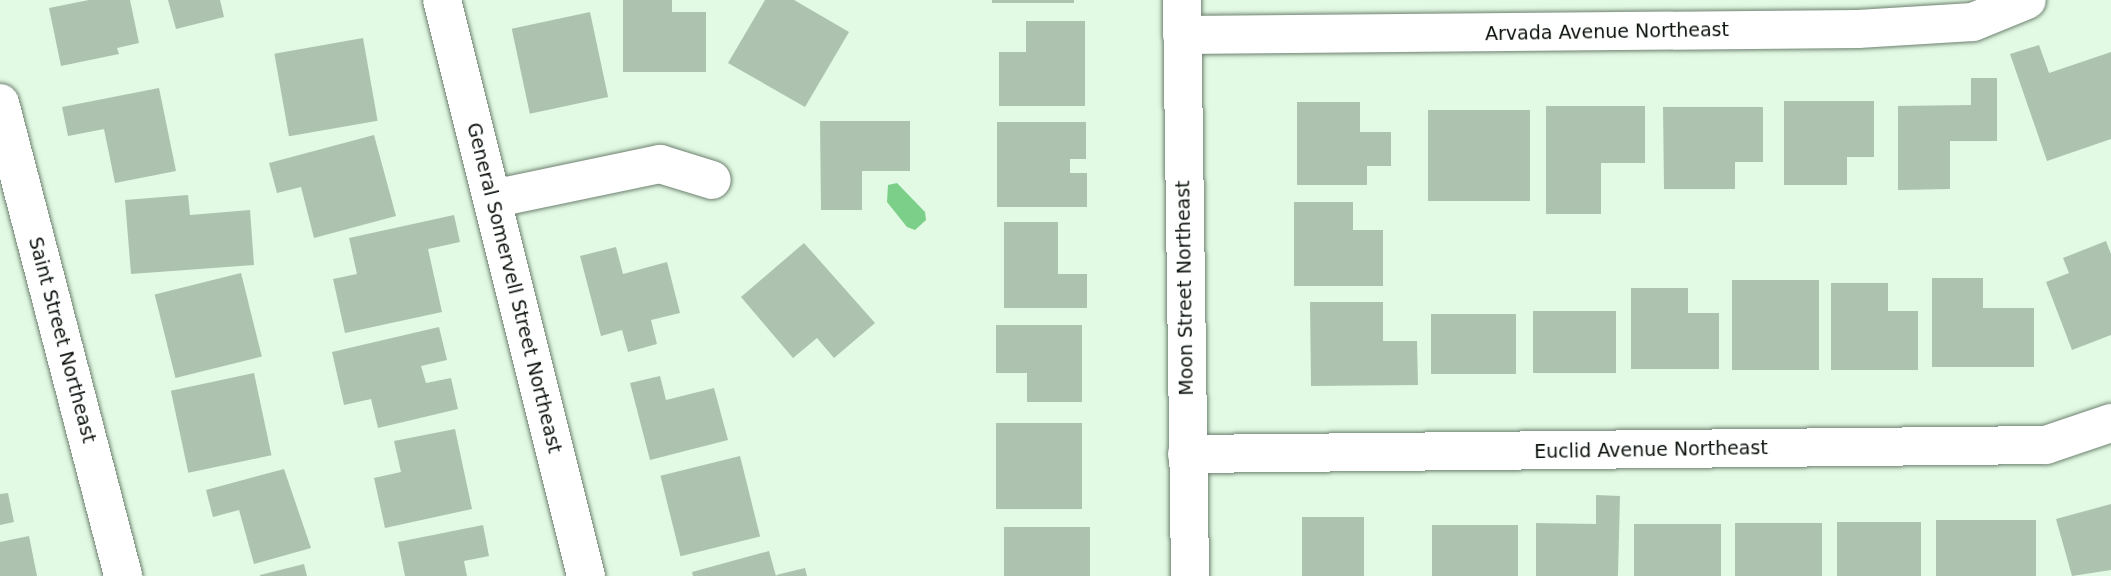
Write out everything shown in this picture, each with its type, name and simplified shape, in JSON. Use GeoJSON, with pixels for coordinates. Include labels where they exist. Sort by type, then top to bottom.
{"type":"FeatureCollection","features":[{"type":"Feature","properties":{"kind":"street","name":"General Somervell Street Northeast"},"geometry":{"type":"LineString","coordinates":[[442,0],[586,576]]}},
{"type":"Feature","properties":{"kind":"street","name":"Arvada Avenue Northeast"},"geometry":{"type":"LineString","coordinates":[[1182,18],[1858,29],[1973,22],[2027,0]]}},
{"type":"Feature","properties":{"kind":"street","name":"Moon Street Northeast"},"geometry":{"type":"LineString","coordinates":[[1182,18],[1190,576]]}},
{"type":"Feature","properties":{"kind":"street","name":"Saint Street Northeast"},"geometry":{"type":"LineString","coordinates":[[0,103],[123,576]]}},
{"type":"Feature","properties":{"kind":"street"},"geometry":{"type":"LineString","coordinates":[[492,199],[660,164],[712,180]]}},
{"type":"Feature","properties":{"kind":"street","name":"Euclid Avenue Northeast"},"geometry":{"type":"LineString","coordinates":[[1187,454],[2046,445],[2111,423]]}},
{"type":"Feature","properties":{"kind":"shaded area"},"geometry":{"type":"Polygon","coordinates":[[[897,183],[925,212],[926,220],[915,230],[907,227],[887,202],[888,185],[897,183]]]}},
{"type":"Feature","properties":{"kind":"building"},"geometry":{"type":"Polygon","coordinates":[[[89,0],[130,0],[139,43],[117,48],[119,54],[61,66],[49,8],[89,0]]]}},
{"type":"Feature","properties":{"kind":"building"},"geometry":{"type":"Polygon","coordinates":[[[168,0],[220,0],[224,17],[176,29],[168,0]]]}},
{"type":"Feature","properties":{"kind":"building"},"geometry":{"type":"Polygon","coordinates":[[[623,0],[672,0],[672,12],[706,12],[706,72],[623,72],[623,0]]]}},
{"type":"Feature","properties":{"kind":"building"},"geometry":{"type":"Polygon","coordinates":[[[765,0],[794,0],[849,32],[805,107],[728,63],[765,0]]]}},
{"type":"Feature","properties":{"kind":"building"},"geometry":{"type":"Polygon","coordinates":[[[992,0],[1074,0],[1074,3],[992,3],[992,0]]]}},
{"type":"Feature","properties":{"kind":"building"},"geometry":{"type":"Polygon","coordinates":[[[590,12],[608,97],[530,114],[512,29],[590,12]]]}},
{"type":"Feature","properties":{"kind":"building"},"geometry":{"type":"Polygon","coordinates":[[[1026,21],[1085,21],[1085,106],[999,106],[999,52],[1026,52],[1026,21]]]}},
{"type":"Feature","properties":{"kind":"building"},"geometry":{"type":"Polygon","coordinates":[[[363,38],[378,121],[289,136],[274,54],[363,38]]]}},
{"type":"Feature","properties":{"kind":"building"},"geometry":{"type":"Polygon","coordinates":[[[2039,45],[2049,73],[2111,52],[2111,139],[2047,161],[2010,54],[2039,45]]]}},
{"type":"Feature","properties":{"kind":"building"},"geometry":{"type":"Polygon","coordinates":[[[1971,78],[1997,78],[1997,141],[1950,141],[1950,189],[1898,190],[1898,106],[1971,105],[1971,78]]]}},
{"type":"Feature","properties":{"kind":"building"},"geometry":{"type":"Polygon","coordinates":[[[159,88],[176,171],[115,183],[104,129],[68,136],[62,107],[159,88]]]}},
{"type":"Feature","properties":{"kind":"building"},"geometry":{"type":"Polygon","coordinates":[[[1784,101],[1874,101],[1874,157],[1847,157],[1847,185],[1784,185],[1784,101]]]}},
{"type":"Feature","properties":{"kind":"building"},"geometry":{"type":"Polygon","coordinates":[[[1297,102],[1360,102],[1360,132],[1391,132],[1391,166],[1367,166],[1367,185],[1297,185],[1297,102]]]}},
{"type":"Feature","properties":{"kind":"building"},"geometry":{"type":"Polygon","coordinates":[[[1546,106],[1645,106],[1645,163],[1601,163],[1601,214],[1546,214],[1546,106]]]}},
{"type":"Feature","properties":{"kind":"building"},"geometry":{"type":"Polygon","coordinates":[[[1663,107],[1763,107],[1763,162],[1735,162],[1735,189],[1664,189],[1663,107]]]}},
{"type":"Feature","properties":{"kind":"building"},"geometry":{"type":"Polygon","coordinates":[[[1428,110],[1530,110],[1530,201],[1428,201],[1428,110]]]}},
{"type":"Feature","properties":{"kind":"building"},"geometry":{"type":"Polygon","coordinates":[[[820,121],[910,121],[910,171],[862,171],[862,210],[821,210],[820,121]]]}},
{"type":"Feature","properties":{"kind":"building"},"geometry":{"type":"Polygon","coordinates":[[[997,122],[1086,122],[1086,159],[1070,159],[1070,173],[1087,173],[1087,207],[997,207],[997,122]]]}},
{"type":"Feature","properties":{"kind":"building"},"geometry":{"type":"Polygon","coordinates":[[[374,135],[396,216],[314,238],[301,187],[277,193],[269,163],[374,135]]]}},
{"type":"Feature","properties":{"kind":"building"},"geometry":{"type":"Polygon","coordinates":[[[188,195],[190,215],[250,210],[254,265],[131,274],[125,200],[188,195]]]}},
{"type":"Feature","properties":{"kind":"building"},"geometry":{"type":"Polygon","coordinates":[[[1294,202],[1353,202],[1353,230],[1383,230],[1383,286],[1294,286],[1294,202]]]}},
{"type":"Feature","properties":{"kind":"building"},"geometry":{"type":"Polygon","coordinates":[[[454,215],[460,242],[428,249],[442,312],[345,333],[333,279],[357,274],[349,238],[454,215]]]}},
{"type":"Feature","properties":{"kind":"building"},"geometry":{"type":"Polygon","coordinates":[[[1004,222],[1058,222],[1058,274],[1087,274],[1087,308],[1004,308],[1004,222]]]}},
{"type":"Feature","properties":{"kind":"building"},"geometry":{"type":"Polygon","coordinates":[[[2106,241],[2111,254],[2111,335],[2072,350],[2046,282],[2069,273],[2063,258],[2106,241]]]}},
{"type":"Feature","properties":{"kind":"building"},"geometry":{"type":"Polygon","coordinates":[[[804,243],[875,323],[834,358],[817,338],[793,358],[741,297],[804,243]]]}},
{"type":"Feature","properties":{"kind":"building"},"geometry":{"type":"Polygon","coordinates":[[[616,247],[623,274],[667,262],[680,313],[651,320],[657,344],[628,352],[622,330],[601,336],[580,256],[616,247]]]}},
{"type":"Feature","properties":{"kind":"building"},"geometry":{"type":"Polygon","coordinates":[[[241,273],[262,356],[175,378],[155,295],[241,273]]]}},
{"type":"Feature","properties":{"kind":"building"},"geometry":{"type":"Polygon","coordinates":[[[1932,278],[1983,278],[1983,308],[2034,308],[2034,367],[1932,367],[1932,278]]]}},
{"type":"Feature","properties":{"kind":"building"},"geometry":{"type":"Polygon","coordinates":[[[1732,280],[1819,280],[1819,370],[1732,370],[1732,280]]]}},
{"type":"Feature","properties":{"kind":"building"},"geometry":{"type":"Polygon","coordinates":[[[1831,283],[1888,283],[1888,311],[1918,311],[1918,370],[1831,370],[1831,283]]]}},
{"type":"Feature","properties":{"kind":"building"},"geometry":{"type":"Polygon","coordinates":[[[1631,288],[1688,288],[1688,313],[1719,313],[1719,369],[1631,369],[1631,288]]]}},
{"type":"Feature","properties":{"kind":"building"},"geometry":{"type":"Polygon","coordinates":[[[1310,302],[1383,302],[1383,341],[1417,341],[1418,385],[1311,386],[1310,302]]]}},
{"type":"Feature","properties":{"kind":"building"},"geometry":{"type":"Polygon","coordinates":[[[1533,311],[1616,311],[1616,373],[1533,373],[1533,311]]]}},
{"type":"Feature","properties":{"kind":"building"},"geometry":{"type":"Polygon","coordinates":[[[1431,314],[1516,314],[1516,374],[1431,374],[1431,314]]]}},
{"type":"Feature","properties":{"kind":"building"},"geometry":{"type":"Polygon","coordinates":[[[996,325],[1082,325],[1082,402],[1027,402],[1027,373],[996,373],[996,325]]]}},
{"type":"Feature","properties":{"kind":"building"},"geometry":{"type":"Polygon","coordinates":[[[439,327],[447,360],[421,366],[426,383],[451,378],[458,409],[378,428],[371,399],[344,405],[332,352],[439,327]]]}},
{"type":"Feature","properties":{"kind":"building"},"geometry":{"type":"Polygon","coordinates":[[[254,373],[271,455],[188,473],[171,391],[254,373]]]}},
{"type":"Feature","properties":{"kind":"building"},"geometry":{"type":"Polygon","coordinates":[[[660,376],[666,400],[714,388],[728,440],[650,460],[630,383],[660,376]]]}},
{"type":"Feature","properties":{"kind":"building"},"geometry":{"type":"Polygon","coordinates":[[[996,423],[1082,423],[1082,509],[996,509],[996,423]]]}},
{"type":"Feature","properties":{"kind":"building"},"geometry":{"type":"Polygon","coordinates":[[[455,429],[472,509],[385,528],[374,478],[401,472],[394,441],[455,429]]]}},
{"type":"Feature","properties":{"kind":"building"},"geometry":{"type":"Polygon","coordinates":[[[740,456],[760,537],[681,556],[660,476],[740,456]]]}},
{"type":"Feature","properties":{"kind":"building"},"geometry":{"type":"Polygon","coordinates":[[[284,469],[311,548],[254,564],[239,510],[213,517],[206,490],[284,469]]]}},
{"type":"Feature","properties":{"kind":"building"},"geometry":{"type":"Polygon","coordinates":[[[8,493],[14,522],[0,525],[0,494],[8,493]]]}},
{"type":"Feature","properties":{"kind":"building"},"geometry":{"type":"Polygon","coordinates":[[[1596,495],[1620,496],[1618,576],[1536,576],[1536,523],[1596,524],[1596,495]]]}},
{"type":"Feature","properties":{"kind":"building"},"geometry":{"type":"Polygon","coordinates":[[[2111,504],[2111,570],[2072,576],[2056,519],[2111,504]]]}},
{"type":"Feature","properties":{"kind":"building"},"geometry":{"type":"Polygon","coordinates":[[[1302,517],[1364,517],[1364,576],[1302,576],[1302,517]]]}},
{"type":"Feature","properties":{"kind":"building"},"geometry":{"type":"Polygon","coordinates":[[[1936,520],[2036,520],[2036,576],[1936,576],[1936,520]]]}},
{"type":"Feature","properties":{"kind":"building"},"geometry":{"type":"Polygon","coordinates":[[[1837,522],[1921,522],[1921,576],[1837,576],[1837,522]]]}},
{"type":"Feature","properties":{"kind":"building"},"geometry":{"type":"Polygon","coordinates":[[[1735,523],[1822,523],[1822,576],[1735,576],[1735,523]]]}},
{"type":"Feature","properties":{"kind":"building"},"geometry":{"type":"Polygon","coordinates":[[[1634,524],[1721,524],[1721,576],[1634,576],[1634,524]]]}},
{"type":"Feature","properties":{"kind":"building"},"geometry":{"type":"Polygon","coordinates":[[[483,525],[489,556],[464,561],[467,576],[405,576],[398,542],[483,525]]]}},
{"type":"Feature","properties":{"kind":"building"},"geometry":{"type":"Polygon","coordinates":[[[1432,525],[1518,525],[1518,576],[1432,576],[1432,525]]]}},
{"type":"Feature","properties":{"kind":"building"},"geometry":{"type":"Polygon","coordinates":[[[1004,527],[1090,527],[1090,576],[1004,576],[1004,527]]]}},
{"type":"Feature","properties":{"kind":"building"},"geometry":{"type":"Polygon","coordinates":[[[29,536],[37,576],[0,576],[0,542],[29,536]]]}},
{"type":"Feature","properties":{"kind":"building"},"geometry":{"type":"Polygon","coordinates":[[[769,551],[776,576],[693,576],[692,572],[769,551]]]}},
{"type":"Feature","properties":{"kind":"building"},"geometry":{"type":"Polygon","coordinates":[[[304,564],[307,576],[260,576],[260,575],[304,564]]]}},
{"type":"Feature","properties":{"kind":"building"},"geometry":{"type":"Polygon","coordinates":[[[805,568],[807,576],[776,575],[805,568]]]}}]}
